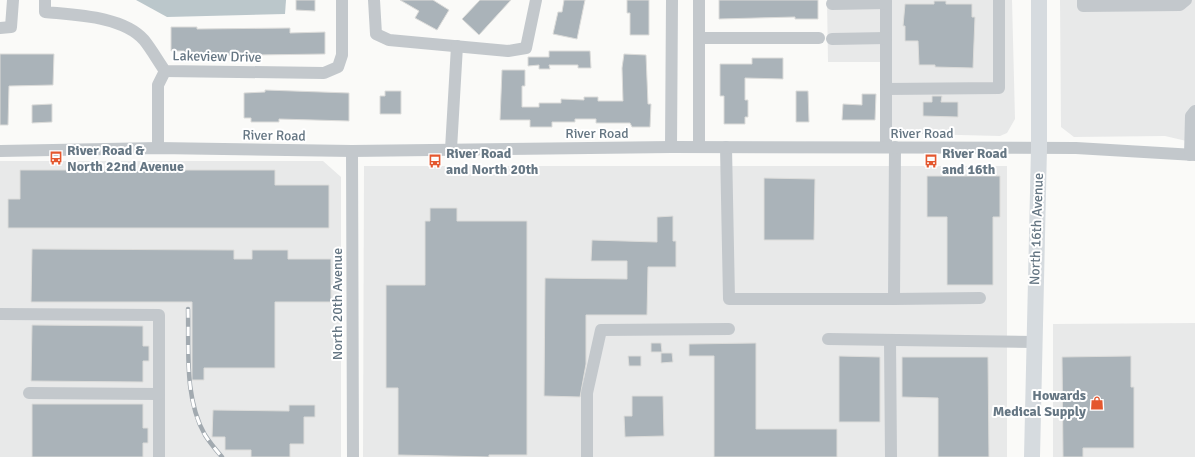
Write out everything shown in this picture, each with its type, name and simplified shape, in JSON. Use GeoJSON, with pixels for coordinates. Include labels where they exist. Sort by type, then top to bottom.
{"type":"FeatureCollection","features":[{"type":"Feature","properties":{"kind":"main road","name":"North 16th Avenue"},"geometry":{"type":"LineString","coordinates":[[1032,457],[1039,148],[1038,0]]}},
{"type":"Feature","properties":{"kind":"street"},"geometry":{"type":"LineString","coordinates":[[0,28],[11,27],[13,0]]}},
{"type":"Feature","properties":{"kind":"street","name":"Lakeview Drive"},"geometry":{"type":"LineString","coordinates":[[45,6],[122,24],[143,39],[165,71],[324,73],[338,67],[342,54],[342,0]]}},
{"type":"Feature","properties":{"kind":"street"},"geometry":{"type":"LineString","coordinates":[[374,0],[376,34],[390,40],[508,51],[526,48],[536,0]]}},
{"type":"Feature","properties":{"kind":"street"},"geometry":{"type":"LineString","coordinates":[[671,147],[672,0]]}},
{"type":"Feature","properties":{"kind":"street"},"geometry":{"type":"LineString","coordinates":[[699,0],[699,147]]}},
{"type":"Feature","properties":{"kind":"street"},"geometry":{"type":"LineString","coordinates":[[886,89],[999,88],[999,0]]}},
{"type":"Feature","properties":{"kind":"street"},"geometry":{"type":"LineString","coordinates":[[1083,0],[1083,6],[1180,5],[1186,0]]}},
{"type":"Feature","properties":{"kind":"street"},"geometry":{"type":"LineString","coordinates":[[1139,0],[1160,5]]}},
{"type":"Feature","properties":{"kind":"street"},"geometry":{"type":"LineString","coordinates":[[832,4],[886,1],[886,89],[890,148],[894,299]]}},
{"type":"Feature","properties":{"kind":"street"},"geometry":{"type":"LineString","coordinates":[[699,38],[819,38]]}},
{"type":"Feature","properties":{"kind":"street"},"geometry":{"type":"LineString","coordinates":[[832,39],[886,38]]}},
{"type":"Feature","properties":{"kind":"street"},"geometry":{"type":"LineString","coordinates":[[451,149],[457,46]]}},
{"type":"Feature","properties":{"kind":"street"},"geometry":{"type":"LineString","coordinates":[[158,148],[158,85],[165,71]]}},
{"type":"Feature","properties":{"kind":"street"},"geometry":{"type":"LineString","coordinates":[[1192,155],[1191,116],[1195,111]]}},
{"type":"Feature","properties":{"kind":"street","name":"River Road"},"geometry":{"type":"LineString","coordinates":[[0,151],[158,148],[352,151],[671,147],[1076,148],[1192,155]]}},
{"type":"Feature","properties":{"kind":"street"},"geometry":{"type":"LineString","coordinates":[[726,147],[729,299],[980,298]]}},
{"type":"Feature","properties":{"kind":"street","name":"North 20th Avenue"},"geometry":{"type":"LineString","coordinates":[[352,151],[353,457]]}},
{"type":"Feature","properties":{"kind":"street"},"geometry":{"type":"LineString","coordinates":[[0,314],[159,315],[159,457]]}},
{"type":"Feature","properties":{"kind":"street"},"geometry":{"type":"LineString","coordinates":[[587,457],[587,393],[602,330],[729,329]]}},
{"type":"Feature","properties":{"kind":"street"},"geometry":{"type":"LineString","coordinates":[[828,339],[1034,342]]}},
{"type":"Feature","properties":{"kind":"street"},"geometry":{"type":"LineString","coordinates":[[890,340],[891,457]]}},
{"type":"Feature","properties":{"kind":"street"},"geometry":{"type":"LineString","coordinates":[[29,393],[159,394]]}},
{"type":"Feature","properties":{"kind":"shaded area"},"geometry":{"type":"Polygon","coordinates":[[[136,0],[286,0],[285,14],[167,17],[136,0]]]}},
{"type":"Feature","properties":{"kind":"shaded area"},"geometry":{"type":"Polygon","coordinates":[[[827,0],[1012,0],[1015,119],[1007,133],[1000,136],[880,133],[880,62],[828,62],[827,0]]]}},
{"type":"Feature","properties":{"kind":"shaded area"},"geometry":{"type":"Polygon","coordinates":[[[1060,0],[1195,0],[1195,143],[1165,136],[1074,137],[1061,127],[1060,0]]]}},
{"type":"Feature","properties":{"kind":"shaded area"},"geometry":{"type":"Polygon","coordinates":[[[0,161],[323,161],[341,177],[341,457],[0,457],[0,161]]]}},
{"type":"Feature","properties":{"kind":"shaded area"},"geometry":{"type":"Polygon","coordinates":[[[364,166],[1007,166],[1007,457],[363,457],[364,166]]]}},
{"type":"Feature","properties":{"kind":"shaded area"},"geometry":{"type":"Polygon","coordinates":[[[1195,323],[1195,457],[1053,457],[1053,324],[1195,323]]]}},
{"type":"Feature","properties":{"kind":"building"},"geometry":{"type":"Polygon","coordinates":[[[296,0],[315,0],[315,11],[296,10],[296,0]]]}},
{"type":"Feature","properties":{"kind":"building"},"geometry":{"type":"Polygon","coordinates":[[[400,0],[433,0],[449,10],[437,30],[415,18],[419,11],[400,0]]]}},
{"type":"Feature","properties":{"kind":"building"},"geometry":{"type":"Polygon","coordinates":[[[480,0],[511,0],[479,35],[462,19],[480,0]]]}},
{"type":"Feature","properties":{"kind":"building"},"geometry":{"type":"Polygon","coordinates":[[[564,0],[585,0],[577,39],[553,34],[558,12],[562,12],[564,0]]]}},
{"type":"Feature","properties":{"kind":"building"},"geometry":{"type":"Polygon","coordinates":[[[627,0],[649,0],[649,35],[630,35],[630,13],[627,13],[627,0]]]}},
{"type":"Feature","properties":{"kind":"building"},"geometry":{"type":"Polygon","coordinates":[[[719,0],[818,0],[818,19],[795,19],[795,17],[719,19],[719,0]]]}},
{"type":"Feature","properties":{"kind":"building"},"geometry":{"type":"Polygon","coordinates":[[[934,1],[946,1],[946,4],[972,4],[972,17],[975,17],[973,68],[919,65],[918,41],[905,41],[905,26],[903,26],[905,4],[934,4],[934,1]]]}},
{"type":"Feature","properties":{"kind":"building"},"geometry":{"type":"Polygon","coordinates":[[[171,27],[197,27],[197,29],[290,28],[290,33],[325,32],[325,54],[184,56],[184,51],[171,51],[171,27]]]}},
{"type":"Feature","properties":{"kind":"building"},"geometry":{"type":"Polygon","coordinates":[[[549,51],[590,51],[591,68],[578,68],[578,65],[549,65],[550,69],[539,69],[539,65],[528,66],[528,57],[549,57],[549,51]]]}},
{"type":"Feature","properties":{"kind":"building"},"geometry":{"type":"Polygon","coordinates":[[[0,54],[54,54],[53,85],[9,86],[8,125],[0,125],[0,54]]]}},
{"type":"Feature","properties":{"kind":"building"},"geometry":{"type":"Polygon","coordinates":[[[624,54],[646,55],[648,104],[651,104],[650,127],[632,127],[630,123],[596,123],[596,119],[575,119],[575,122],[552,122],[552,127],[530,127],[530,120],[500,120],[502,70],[525,70],[525,86],[522,86],[522,107],[539,107],[539,103],[561,103],[561,99],[584,100],[584,97],[598,97],[598,101],[623,101],[622,68],[624,54]]]}},
{"type":"Feature","properties":{"kind":"building"},"geometry":{"type":"Polygon","coordinates":[[[752,58],[783,58],[783,79],[745,78],[745,100],[748,100],[748,117],[745,117],[745,124],[724,124],[724,96],[720,96],[720,64],[752,64],[752,58]]]}},
{"type":"Feature","properties":{"kind":"building"},"geometry":{"type":"Polygon","coordinates":[[[265,90],[349,93],[349,121],[279,119],[279,122],[251,122],[251,118],[244,118],[244,93],[265,92],[265,90]]]}},
{"type":"Feature","properties":{"kind":"building"},"geometry":{"type":"Polygon","coordinates":[[[385,91],[401,91],[401,114],[380,114],[380,96],[385,96],[385,91]]]}},
{"type":"Feature","properties":{"kind":"building"},"geometry":{"type":"Polygon","coordinates":[[[796,91],[808,91],[809,122],[796,122],[796,91]]]}},
{"type":"Feature","properties":{"kind":"building"},"geometry":{"type":"Polygon","coordinates":[[[862,94],[876,94],[875,120],[842,120],[843,104],[862,105],[862,94]]]}},
{"type":"Feature","properties":{"kind":"building"},"geometry":{"type":"Polygon","coordinates":[[[932,96],[942,96],[941,102],[958,102],[958,117],[923,116],[923,102],[932,102],[932,96]]]}},
{"type":"Feature","properties":{"kind":"building"},"geometry":{"type":"Polygon","coordinates":[[[52,104],[52,122],[32,123],[32,105],[52,104]]]}},
{"type":"Feature","properties":{"kind":"building"},"geometry":{"type":"Polygon","coordinates":[[[20,170],[275,170],[275,185],[329,185],[329,228],[8,228],[8,199],[20,199],[20,170]]]}},
{"type":"Feature","properties":{"kind":"building"},"geometry":{"type":"Polygon","coordinates":[[[927,176],[1000,176],[1000,217],[993,217],[993,285],[947,285],[947,217],[927,217],[927,176]]]}},
{"type":"Feature","properties":{"kind":"building"},"geometry":{"type":"Polygon","coordinates":[[[764,178],[815,179],[814,240],[764,240],[764,178]]]}},
{"type":"Feature","properties":{"kind":"building"},"geometry":{"type":"Polygon","coordinates":[[[430,208],[457,208],[457,221],[527,221],[527,455],[489,455],[489,457],[398,455],[398,388],[386,388],[386,285],[425,285],[425,221],[430,221],[430,208]]]}},
{"type":"Feature","properties":{"kind":"building"},"geometry":{"type":"Polygon","coordinates":[[[673,216],[673,241],[676,241],[676,267],[648,267],[647,315],[586,315],[586,364],[580,397],[544,396],[545,278],[627,279],[627,261],[591,261],[592,240],[657,242],[657,217],[673,216]]]}},
{"type":"Feature","properties":{"kind":"building"},"geometry":{"type":"Polygon","coordinates":[[[32,249],[234,250],[234,259],[252,259],[252,250],[288,250],[288,259],[331,259],[331,302],[275,302],[275,368],[204,368],[204,380],[192,380],[192,302],[31,302],[32,249]]]}},
{"type":"Feature","properties":{"kind":"building"},"geometry":{"type":"Polygon","coordinates":[[[32,325],[143,326],[143,346],[149,346],[149,361],[143,361],[143,382],[31,381],[32,325]]]}},
{"type":"Feature","properties":{"kind":"building"},"geometry":{"type":"Polygon","coordinates":[[[651,343],[661,343],[662,352],[651,352],[651,343]]]}},
{"type":"Feature","properties":{"kind":"building"},"geometry":{"type":"Polygon","coordinates":[[[756,343],[756,429],[837,429],[837,457],[714,457],[714,356],[689,356],[689,344],[756,343]]]}},
{"type":"Feature","properties":{"kind":"building"},"geometry":{"type":"Polygon","coordinates":[[[661,353],[672,353],[673,362],[661,363],[661,353]]]}},
{"type":"Feature","properties":{"kind":"building"},"geometry":{"type":"Polygon","coordinates":[[[628,356],[641,356],[641,366],[629,366],[628,356]]]}},
{"type":"Feature","properties":{"kind":"building"},"geometry":{"type":"Polygon","coordinates":[[[839,356],[880,357],[880,422],[839,422],[839,356]]]}},
{"type":"Feature","properties":{"kind":"building"},"geometry":{"type":"Polygon","coordinates":[[[1131,356],[1131,387],[1134,387],[1134,448],[1083,448],[1083,457],[1063,457],[1062,357],[1131,356]]]}},
{"type":"Feature","properties":{"kind":"building"},"geometry":{"type":"Polygon","coordinates":[[[902,357],[988,357],[989,457],[938,457],[938,398],[902,397],[902,357]]]}},
{"type":"Feature","properties":{"kind":"building"},"geometry":{"type":"Polygon","coordinates":[[[632,396],[663,396],[664,436],[625,437],[624,416],[632,416],[632,396]]]}},
{"type":"Feature","properties":{"kind":"building"},"geometry":{"type":"Polygon","coordinates":[[[32,404],[143,404],[143,428],[148,428],[148,443],[143,443],[143,457],[32,457],[32,404]]]}},
{"type":"Feature","properties":{"kind":"building"},"geometry":{"type":"Polygon","coordinates":[[[289,405],[315,405],[315,417],[304,417],[304,444],[290,444],[290,457],[251,457],[251,450],[225,450],[225,437],[212,437],[213,410],[289,411],[289,405]]]}},
{"type":"Feature","properties":{"kind":"railway"},"geometry":{"type":"LineString","coordinates":[[188,309],[189,374],[194,405],[198,421],[205,435],[222,457]]}},
{"type":"Feature","properties":{"kind":"place","name":"River Road & North 22nd Avenue"},"geometry":{"type":"Point","coordinates":[56,158]}},
{"type":"Feature","properties":{"kind":"place","name":"River Road and North 20th"},"geometry":{"type":"Point","coordinates":[435,161]}},
{"type":"Feature","properties":{"kind":"place","name":"River Road and 16th"},"geometry":{"type":"Point","coordinates":[931,161]}},
{"type":"Feature","properties":{"kind":"place","name":"Howards Medical Supply"},"geometry":{"type":"Point","coordinates":[1097,403]}}]}
